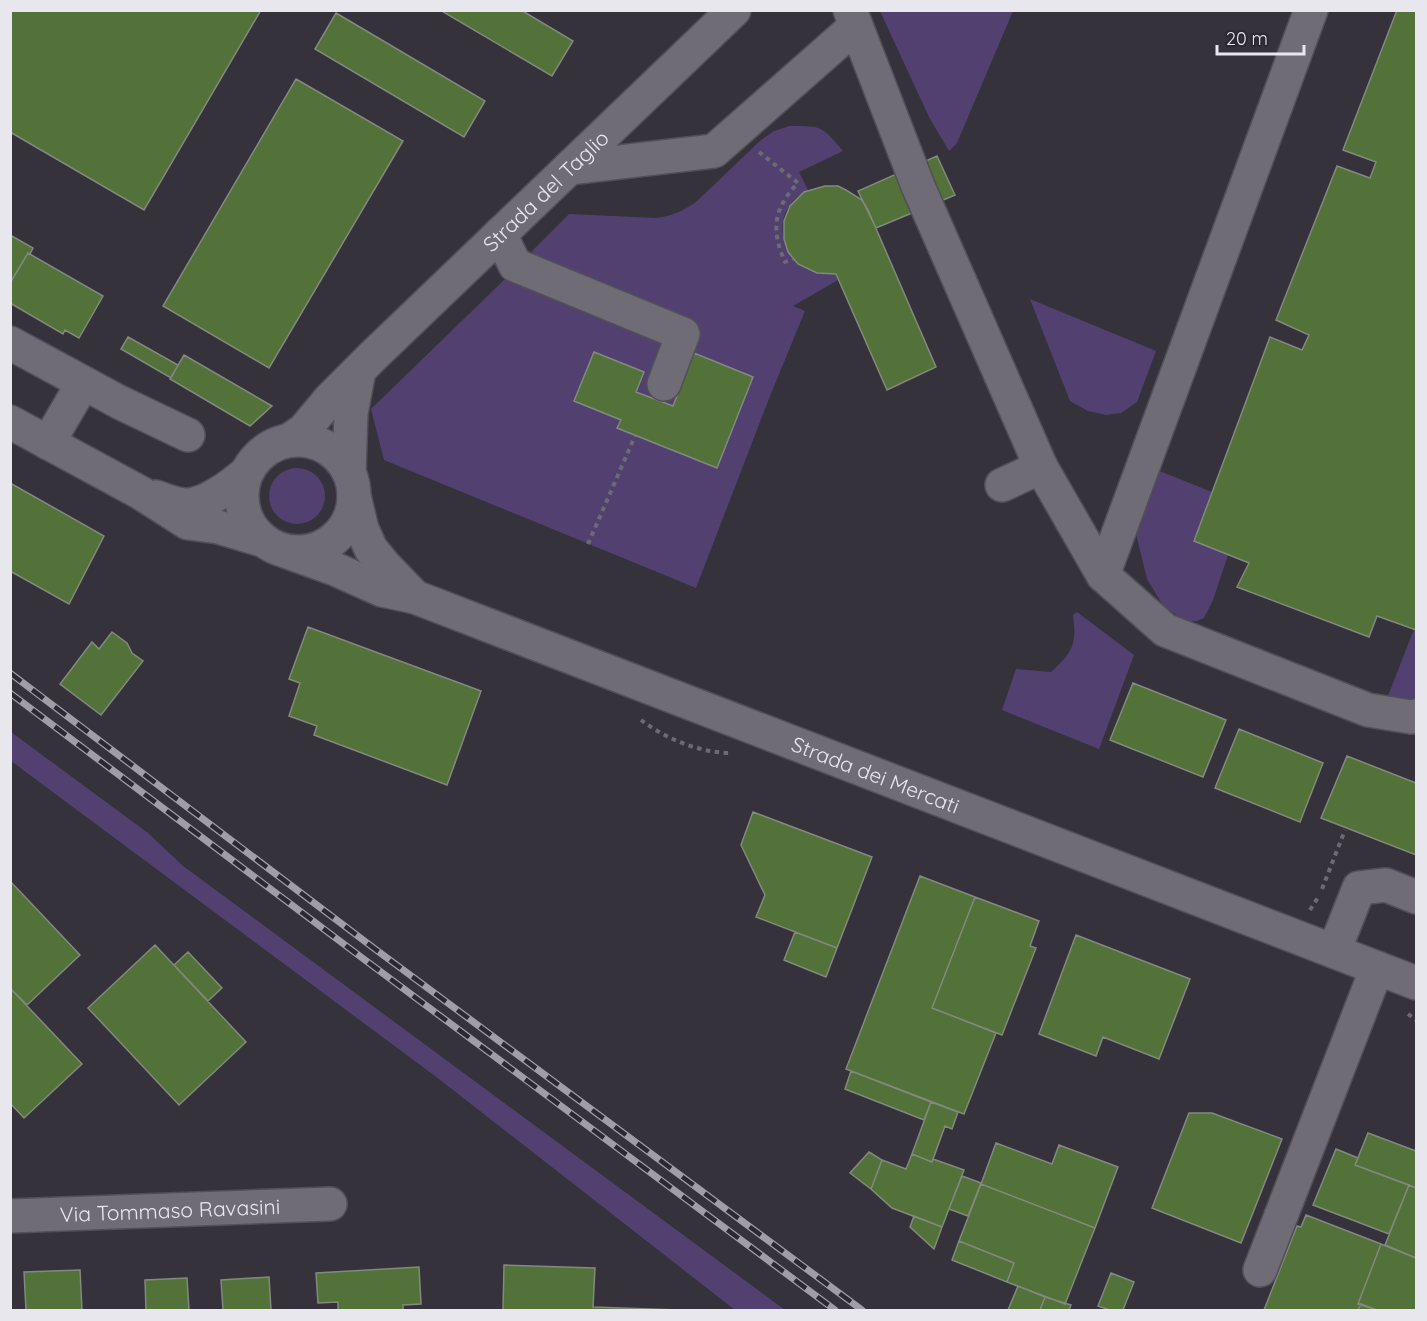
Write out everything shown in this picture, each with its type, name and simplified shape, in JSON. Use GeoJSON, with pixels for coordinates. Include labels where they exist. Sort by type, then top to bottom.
{"type":"FeatureCollection","features":[{"type":"Feature","properties":{"kind":"street","name":"Strada del Taglio"},"geometry":{"type":"LineString","coordinates":[[291,439],[304,430],[329,400],[734,10]]}},
{"type":"Feature","properties":{"kind":"street"},"geometry":{"type":"LineString","coordinates":[[1103,575],[1311,10]]}},
{"type":"Feature","properties":{"kind":"street"},"geometry":{"type":"LineString","coordinates":[[569,168],[714,151],[853,18],[918,186],[1041,467],[1103,575],[1166,630],[1368,710],[1416,716]]}},
{"type":"Feature","properties":{"kind":"street"},"geometry":{"type":"LineString","coordinates":[[500,234],[515,265],[683,334],[664,384]]}},
{"type":"Feature","properties":{"kind":"street"},"geometry":{"type":"LineString","coordinates":[[10,343],[82,383],[188,435]]}},
{"type":"Feature","properties":{"kind":"street"},"geometry":{"type":"LineString","coordinates":[[352,484],[351,413],[358,372]]}},
{"type":"Feature","properties":{"kind":"street"},"geometry":{"type":"LineString","coordinates":[[48,443],[82,383]]}},
{"type":"Feature","properties":{"kind":"street","name":"Strada dei Mercati"},"geometry":{"type":"LineString","coordinates":[[10,422],[141,493],[188,523],[218,527],[297,553],[322,547],[333,540],[349,520],[352,484]]}},
{"type":"Feature","properties":{"kind":"street","name":"Strada dei Mercati"},"geometry":{"type":"LineString","coordinates":[[415,597],[371,549],[362,529],[352,484],[341,460],[331,450],[312,442],[291,439],[264,450],[253,461],[246,473],[241,502],[248,523],[273,545],[382,590],[415,597],[1416,983]]}},
{"type":"Feature","properties":{"kind":"street"},"geometry":{"type":"LineString","coordinates":[[1002,485],[1041,467]]}},
{"type":"Feature","properties":{"kind":"street","name":"Strada dei Mercati"},"geometry":{"type":"LineString","coordinates":[[141,493],[185,506],[210,498],[227,489],[246,473]]}},
{"type":"Feature","properties":{"kind":"street"},"geometry":{"type":"LineString","coordinates":[[1334,951],[1359,888],[1386,885],[1416,897]]}},
{"type":"Feature","properties":{"kind":"street"},"geometry":{"type":"LineString","coordinates":[[1260,1270],[1377,968]]}},
{"type":"Feature","properties":{"kind":"street","name":"Via Tommaso Ravasini"},"geometry":{"type":"LineString","coordinates":[[10,1216],[330,1204]]}},
{"type":"Feature","properties":{"kind":"path"},"geometry":{"type":"LineString","coordinates":[[735,132],[798,183],[782,204],[776,220],[777,242],[785,262],[793,259]]}},
{"type":"Feature","properties":{"kind":"path"},"geometry":{"type":"LineString","coordinates":[[588,544],[635,436]]}},
{"type":"Feature","properties":{"kind":"shaded area"},"geometry":{"type":"Polygon","coordinates":[[[880,11],[1013,11],[957,143],[949,151],[929,117],[880,11]]]}},
{"type":"Feature","properties":{"kind":"shaded area"},"geometry":{"type":"Polygon","coordinates":[[[790,126],[809,126],[821,129],[843,151],[799,172],[808,190],[794,200],[785,214],[782,228],[785,242],[792,256],[803,266],[818,273],[836,274],[838,280],[793,306],[805,311],[696,588],[384,460],[371,409],[505,279],[523,282],[537,260],[532,251],[569,214],[656,218],[677,213],[696,202],[761,140],[774,131],[790,126]]]}},
{"type":"Feature","properties":{"kind":"shaded area"},"geometry":{"type":"Polygon","coordinates":[[[1030,299],[1156,351],[1137,402],[1121,413],[1106,415],[1088,411],[1070,401],[1030,299]]]}},
{"type":"Feature","properties":{"kind":"shaded area"},"geometry":{"type":"Polygon","coordinates":[[[297,468],[308,470],[317,476],[323,485],[325,496],[323,507],[317,516],[308,522],[297,524],[286,522],[277,516],[271,507],[269,496],[271,485],[277,476],[286,470],[297,468]]]}},
{"type":"Feature","properties":{"kind":"shaded area"},"geometry":{"type":"Polygon","coordinates":[[[1157,470],[1212,492],[1194,540],[1228,555],[1213,600],[1204,618],[1197,621],[1186,621],[1164,607],[1147,579],[1137,538],[1135,512],[1157,470]]]}},
{"type":"Feature","properties":{"kind":"shaded area"},"geometry":{"type":"Polygon","coordinates":[[[1077,612],[1134,655],[1099,749],[1002,710],[1016,669],[1051,672],[1069,653],[1074,641],[1073,615],[1077,612]]]}},
{"type":"Feature","properties":{"kind":"shaded area"},"geometry":{"type":"Polygon","coordinates":[[[1414,629],[1416,630],[1416,702],[1403,703],[1388,696],[1414,629]]]}},
{"type":"Feature","properties":{"kind":"shaded area"},"geometry":{"type":"Polygon","coordinates":[[[11,732],[148,833],[183,866],[785,1310],[735,1310],[439,1079],[11,761],[11,732]]]}},
{"type":"Feature","properties":{"kind":"building"},"geometry":{"type":"Polygon","coordinates":[[[10,10],[261,10],[144,210],[10,132],[10,10]]]}},
{"type":"Feature","properties":{"kind":"building"},"geometry":{"type":"Polygon","coordinates":[[[440,10],[521,10],[573,41],[552,76],[440,10]]]}},
{"type":"Feature","properties":{"kind":"building"},"geometry":{"type":"Polygon","coordinates":[[[1397,10],[1416,10],[1416,630],[1377,616],[1369,637],[1237,587],[1249,563],[1194,541],[1270,337],[1302,350],[1309,335],[1276,320],[1337,166],[1370,178],[1376,162],[1343,150],[1397,10]]]}},
{"type":"Feature","properties":{"kind":"building"},"geometry":{"type":"Polygon","coordinates":[[[336,13],[485,101],[464,137],[315,49],[336,13]]]}},
{"type":"Feature","properties":{"kind":"building"},"geometry":{"type":"Polygon","coordinates":[[[296,79],[403,141],[269,368],[163,306],[296,79]]]}},
{"type":"Feature","properties":{"kind":"building"},"geometry":{"type":"Polygon","coordinates":[[[937,156],[955,195],[876,228],[858,191],[937,156]]]}},
{"type":"Feature","properties":{"kind":"building"},"geometry":{"type":"Polygon","coordinates":[[[825,186],[838,186],[862,200],[936,367],[887,390],[836,274],[817,273],[798,264],[788,252],[784,239],[784,221],[790,206],[804,192],[825,186]]]}},
{"type":"Feature","properties":{"kind":"building"},"geometry":{"type":"Polygon","coordinates":[[[10,235],[33,248],[10,283],[10,235]]]}},
{"type":"Feature","properties":{"kind":"building"},"geometry":{"type":"Polygon","coordinates":[[[28,253],[103,296],[79,338],[65,330],[63,334],[10,303],[10,283],[28,253]]]}},
{"type":"Feature","properties":{"kind":"building"},"geometry":{"type":"Polygon","coordinates":[[[128,337],[178,365],[171,378],[121,349],[128,337]]]}},
{"type":"Feature","properties":{"kind":"building"},"geometry":{"type":"Polygon","coordinates":[[[594,352],[644,372],[636,392],[673,406],[694,353],[753,377],[717,468],[617,428],[621,420],[574,401],[594,352]]]}},
{"type":"Feature","properties":{"kind":"building"},"geometry":{"type":"Polygon","coordinates":[[[184,355],[272,406],[250,426],[170,379],[184,355]]]}},
{"type":"Feature","properties":{"kind":"building"},"geometry":{"type":"Polygon","coordinates":[[[10,483],[104,536],[69,604],[10,571],[10,483]]]}},
{"type":"Feature","properties":{"kind":"building"},"geometry":{"type":"Polygon","coordinates":[[[308,627],[481,691],[447,785],[314,735],[317,726],[289,716],[300,683],[289,679],[308,627]]]}},
{"type":"Feature","properties":{"kind":"building"},"geometry":{"type":"Polygon","coordinates":[[[112,632],[127,643],[132,653],[143,661],[101,715],[60,684],[92,642],[99,649],[112,632]]]}},
{"type":"Feature","properties":{"kind":"building"},"geometry":{"type":"Polygon","coordinates":[[[1133,683],[1226,720],[1203,777],[1110,740],[1133,683]]]}},
{"type":"Feature","properties":{"kind":"building"},"geometry":{"type":"Polygon","coordinates":[[[1239,729],[1323,763],[1300,822],[1215,788],[1239,729]]]}},
{"type":"Feature","properties":{"kind":"building"},"geometry":{"type":"Polygon","coordinates":[[[1347,756],[1416,783],[1416,855],[1321,818],[1347,756]]]}},
{"type":"Feature","properties":{"kind":"building"},"geometry":{"type":"Polygon","coordinates":[[[753,812],[872,857],[837,948],[756,917],[765,895],[741,845],[753,812]]]}},
{"type":"Feature","properties":{"kind":"building"},"geometry":{"type":"Polygon","coordinates":[[[920,876],[975,897],[932,1008],[996,1033],[964,1114],[846,1069],[920,876]]]}},
{"type":"Feature","properties":{"kind":"building"},"geometry":{"type":"Polygon","coordinates":[[[10,881],[80,955],[27,1005],[10,988],[10,881]]]}},
{"type":"Feature","properties":{"kind":"building"},"geometry":{"type":"Polygon","coordinates":[[[975,897],[1039,921],[1030,946],[1036,948],[1002,1035],[932,1008],[975,897]]]}},
{"type":"Feature","properties":{"kind":"building"},"geometry":{"type":"Polygon","coordinates":[[[795,932],[837,948],[826,977],[784,960],[795,932]]]}},
{"type":"Feature","properties":{"kind":"building"},"geometry":{"type":"Polygon","coordinates":[[[1076,935],[1190,979],[1159,1059],[1103,1037],[1096,1056],[1039,1034],[1076,935]]]}},
{"type":"Feature","properties":{"kind":"building"},"geometry":{"type":"Polygon","coordinates":[[[155,945],[246,1042],[179,1105],[88,1008],[155,945]]]}},
{"type":"Feature","properties":{"kind":"building"},"geometry":{"type":"Polygon","coordinates":[[[188,952],[222,988],[208,1001],[174,965],[188,952]]]}},
{"type":"Feature","properties":{"kind":"building"},"geometry":{"type":"Polygon","coordinates":[[[10,988],[82,1064],[24,1118],[10,1103],[10,988]]]}},
{"type":"Feature","properties":{"kind":"building"},"geometry":{"type":"Polygon","coordinates":[[[851,1071],[931,1102],[924,1120],[845,1089],[851,1071]]]}},
{"type":"Feature","properties":{"kind":"building"},"geometry":{"type":"Polygon","coordinates":[[[931,1102],[958,1112],[952,1129],[945,1126],[932,1162],[912,1154],[931,1102]]]}},
{"type":"Feature","properties":{"kind":"building"},"geometry":{"type":"Polygon","coordinates":[[[1189,1113],[1212,1113],[1282,1139],[1241,1243],[1152,1208],[1189,1113]]]}},
{"type":"Feature","properties":{"kind":"building"},"geometry":{"type":"Polygon","coordinates":[[[1368,1133],[1416,1151],[1416,1188],[1355,1165],[1368,1133]]]}},
{"type":"Feature","properties":{"kind":"building"},"geometry":{"type":"Polygon","coordinates":[[[996,1143],[1052,1164],[1059,1145],[1118,1167],[1095,1228],[981,1184],[996,1143]]]}},
{"type":"Feature","properties":{"kind":"building"},"geometry":{"type":"Polygon","coordinates":[[[1336,1149],[1358,1158],[1355,1165],[1409,1185],[1389,1234],[1313,1205],[1336,1149]]]}},
{"type":"Feature","properties":{"kind":"building"},"geometry":{"type":"Polygon","coordinates":[[[869,1152],[882,1160],[871,1189],[850,1173],[869,1152]]]}},
{"type":"Feature","properties":{"kind":"building"},"geometry":{"type":"Polygon","coordinates":[[[912,1154],[964,1170],[942,1227],[892,1208],[871,1189],[882,1160],[906,1169],[912,1154]]]}},
{"type":"Feature","properties":{"kind":"building"},"geometry":{"type":"Polygon","coordinates":[[[962,1176],[981,1183],[968,1216],[949,1209],[962,1176]]]}},
{"type":"Feature","properties":{"kind":"building"},"geometry":{"type":"Polygon","coordinates":[[[981,1184],[1095,1228],[1065,1304],[1007,1282],[1014,1263],[959,1241],[981,1184]]]}},
{"type":"Feature","properties":{"kind":"building"},"geometry":{"type":"Polygon","coordinates":[[[1409,1185],[1416,1188],[1416,1258],[1385,1245],[1409,1185]]]}},
{"type":"Feature","properties":{"kind":"building"},"geometry":{"type":"Polygon","coordinates":[[[1306,1215],[1381,1244],[1358,1304],[1361,1304],[1358,1310],[1264,1310],[1297,1226],[1301,1227],[1306,1215]]]}},
{"type":"Feature","properties":{"kind":"building"},"geometry":{"type":"Polygon","coordinates":[[[914,1216],[942,1227],[934,1249],[910,1227],[914,1216]]]}},
{"type":"Feature","properties":{"kind":"building"},"geometry":{"type":"Polygon","coordinates":[[[959,1241],[1014,1263],[1007,1282],[952,1260],[959,1241]]]}},
{"type":"Feature","properties":{"kind":"building"},"geometry":{"type":"Polygon","coordinates":[[[1381,1244],[1416,1258],[1416,1310],[1377,1310],[1358,1304],[1381,1244]]]}},
{"type":"Feature","properties":{"kind":"building"},"geometry":{"type":"Polygon","coordinates":[[[504,1265],[595,1268],[593,1307],[678,1310],[503,1310],[504,1265]]]}},
{"type":"Feature","properties":{"kind":"building"},"geometry":{"type":"Polygon","coordinates":[[[419,1267],[421,1304],[403,1305],[403,1310],[338,1310],[338,1302],[318,1303],[316,1273],[419,1267]]]}},
{"type":"Feature","properties":{"kind":"building"},"geometry":{"type":"Polygon","coordinates":[[[80,1270],[82,1310],[26,1310],[24,1272],[80,1270]]]}},
{"type":"Feature","properties":{"kind":"building"},"geometry":{"type":"Polygon","coordinates":[[[1111,1273],[1134,1282],[1123,1310],[1110,1310],[1098,1306],[1111,1273]]]}},
{"type":"Feature","properties":{"kind":"building"},"geometry":{"type":"Polygon","coordinates":[[[269,1277],[271,1310],[223,1310],[221,1280],[269,1277]]]}},
{"type":"Feature","properties":{"kind":"building"},"geometry":{"type":"Polygon","coordinates":[[[187,1278],[189,1310],[146,1310],[145,1280],[187,1278]]]}},
{"type":"Feature","properties":{"kind":"building"},"geometry":{"type":"Polygon","coordinates":[[[1018,1286],[1045,1297],[1040,1310],[1008,1310],[1018,1286]]]}},
{"type":"Feature","properties":{"kind":"building"},"geometry":{"type":"Polygon","coordinates":[[[1045,1297],[1071,1305],[1069,1310],[1040,1310],[1045,1297]]]}},
{"type":"Feature","properties":{"kind":"building"},"geometry":{"type":"Polygon","coordinates":[[[1361,1304],[1377,1310],[1358,1310],[1361,1304]]]}},
{"type":"Feature","properties":{"kind":"railway"},"geometry":{"type":"LineString","coordinates":[[10,673],[375,949],[862,1310]]}},
{"type":"Feature","properties":{"kind":"railway"},"geometry":{"type":"LineString","coordinates":[[10,693],[835,1310]]}}]}
